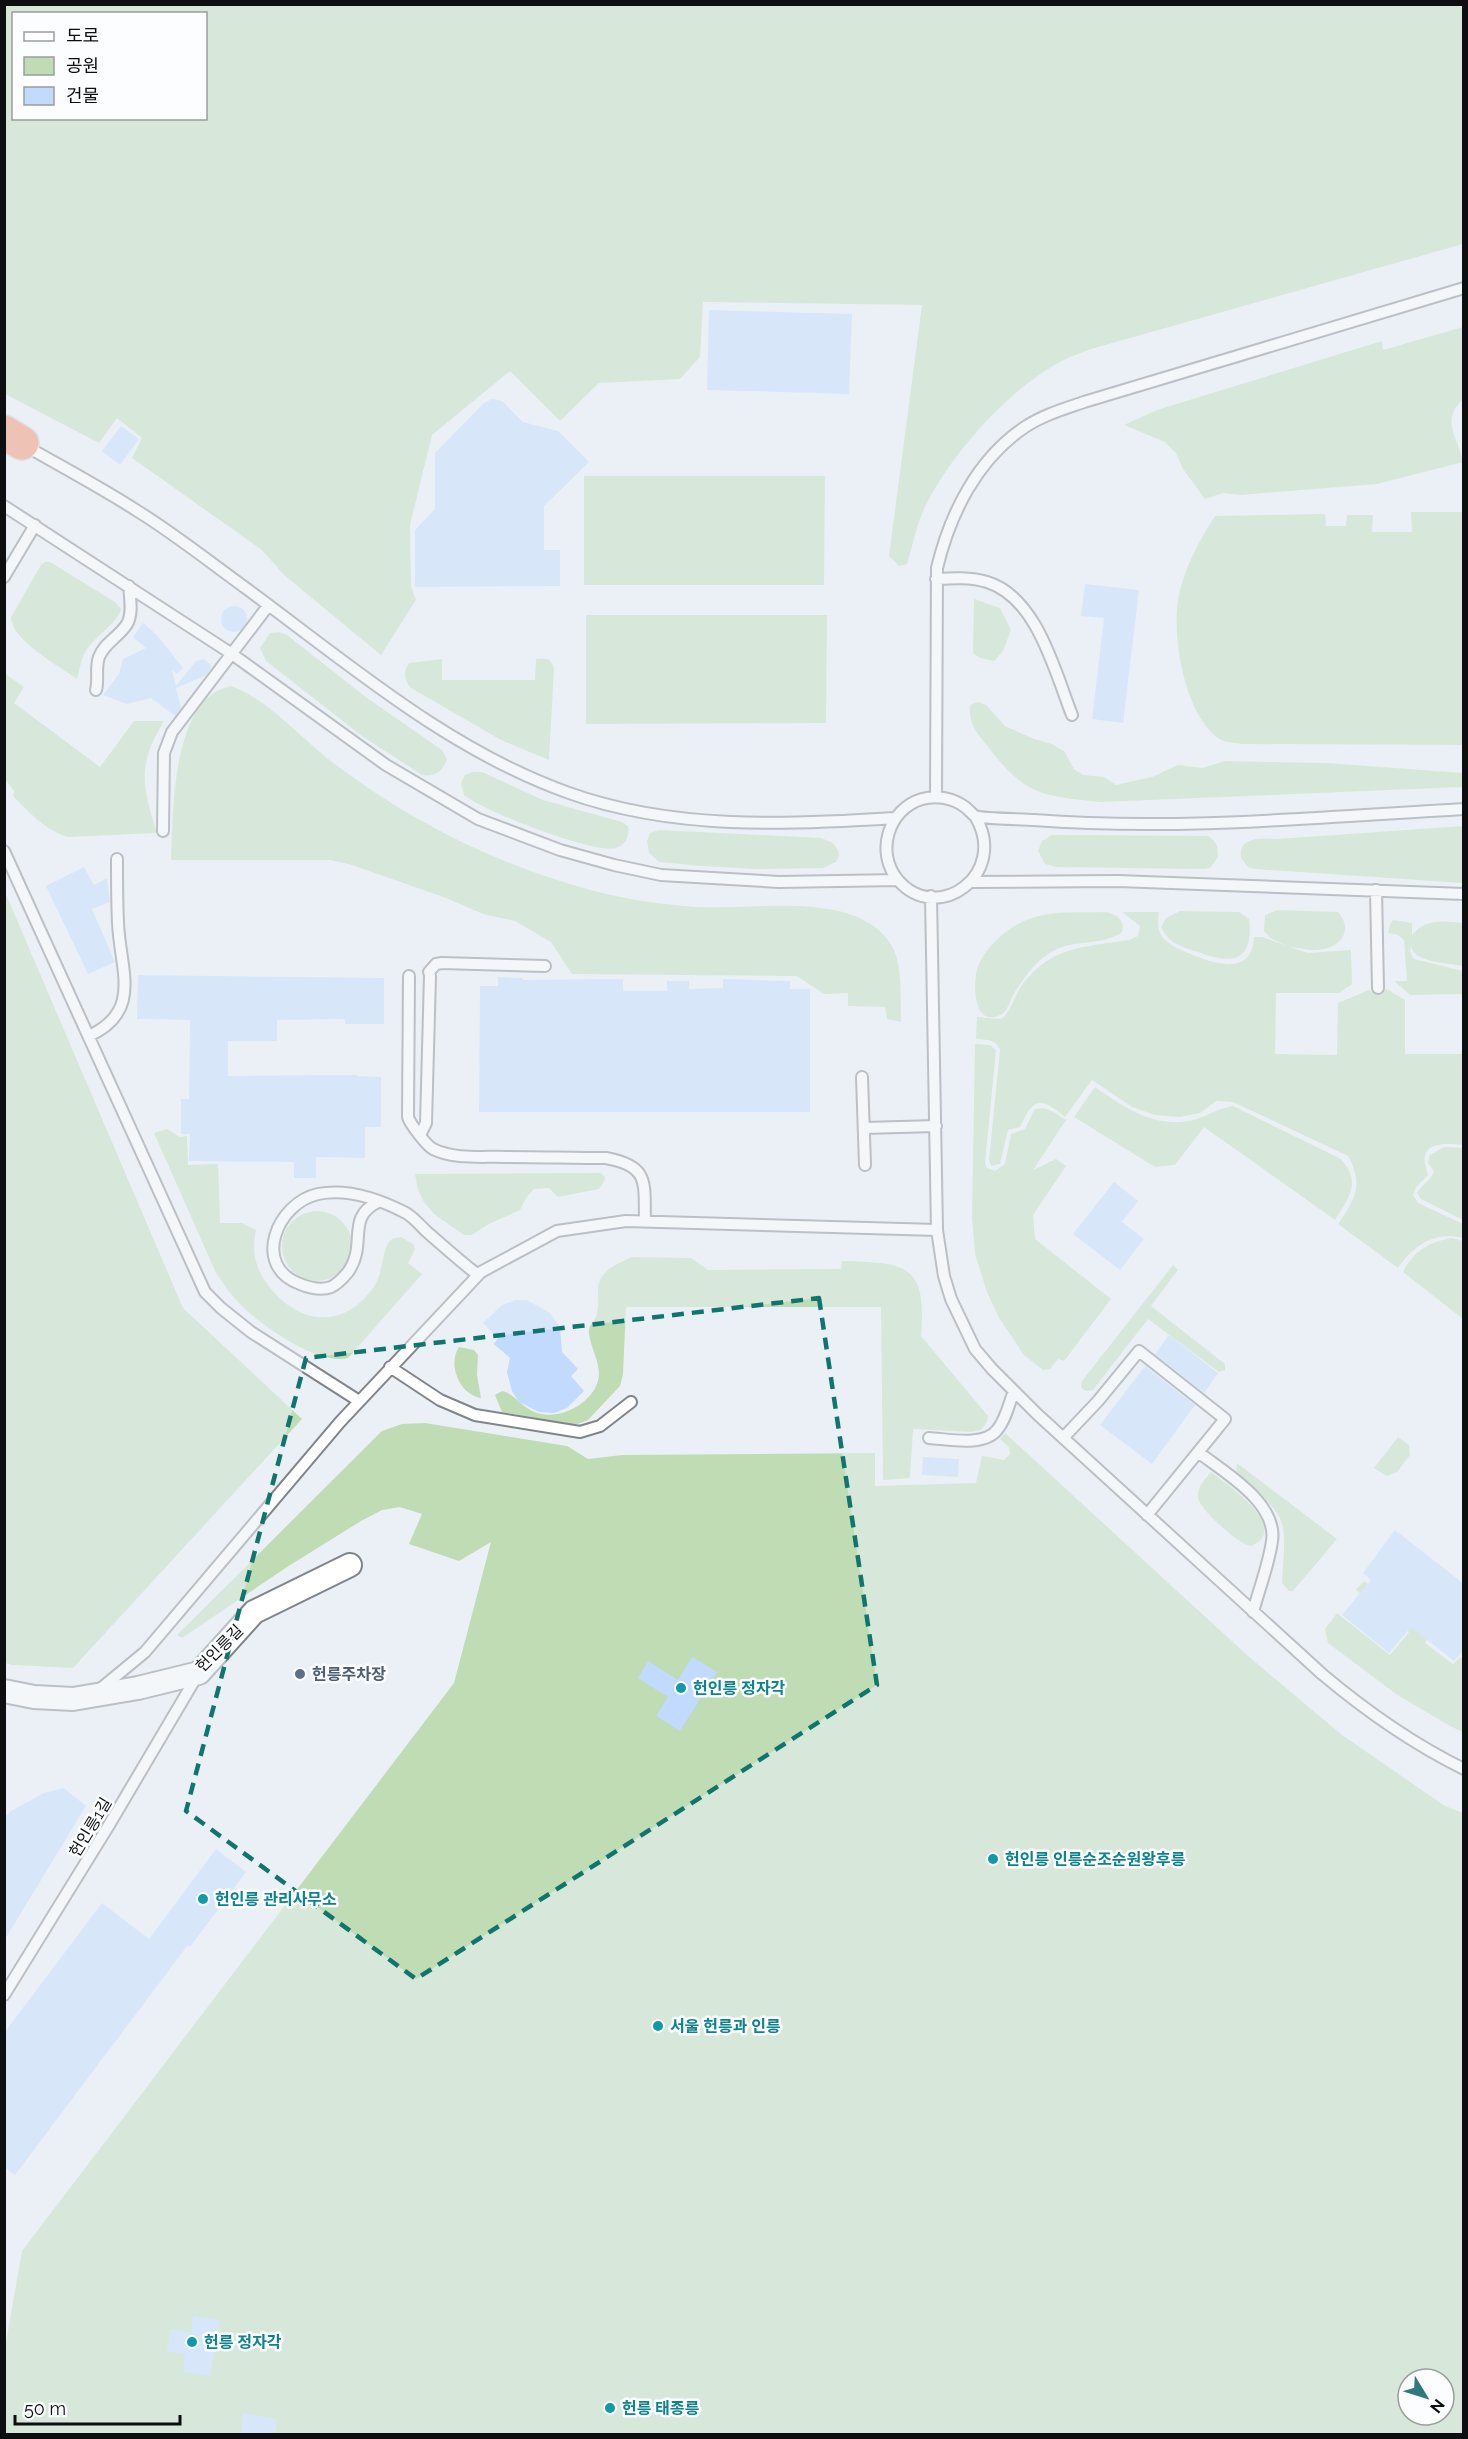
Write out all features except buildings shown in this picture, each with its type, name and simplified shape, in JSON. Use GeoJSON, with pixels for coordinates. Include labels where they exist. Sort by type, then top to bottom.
{"type":"FeatureCollection","features":[{"type":"Feature","properties":{"kind":"street","name":"헌인릉길"},"geometry":{"type":"LineString","coordinates":[[4,1691],[34,1697],[73,1699],[138,1688],[199,1673],[254,1612],[350,1565]]}},
{"type":"Feature","properties":{"kind":"lane"},"geometry":{"type":"LineString","coordinates":[[936,797],[936,579],[944,537],[968,488],[999,450],[1025,427],[1054,413],[1126,388],[1464,288]]}},
{"type":"Feature","properties":{"kind":"lane"},"geometry":{"type":"LineString","coordinates":[[10,438],[140,512],[418,716],[496,760],[569,793],[647,813],[700,820],[787,824],[895,818]]}},
{"type":"Feature","properties":{"kind":"lane"},"geometry":{"type":"LineString","coordinates":[[4,506],[232,654],[386,765],[450,805],[478,819],[560,850],[614,866],[661,876],[779,882],[898,880]]}},
{"type":"Feature","properties":{"kind":"lane"},"geometry":{"type":"LineString","coordinates":[[4,577],[35,525]]}},
{"type":"Feature","properties":{"kind":"lane"},"geometry":{"type":"LineString","coordinates":[[936,579],[963,578],[988,582],[1009,594],[1027,613],[1039,631],[1072,715]]}},
{"type":"Feature","properties":{"kind":"lane"},"geometry":{"type":"LineString","coordinates":[[96,690],[98,660],[103,650],[127,624],[131,603],[129,586]]}},
{"type":"Feature","properties":{"kind":"lane"},"geometry":{"type":"LineString","coordinates":[[162,831],[164,753],[172,732],[268,606]]}},
{"type":"Feature","properties":{"kind":"lane"},"geometry":{"type":"LineString","coordinates":[[936,797],[953,800],[975,816],[984,836],[985,852],[981,868],[971,882],[958,892],[943,897],[910,890],[898,880],[889,866],[886,850],[888,833],[895,818],[907,807],[921,799],[936,797]]}},
{"type":"Feature","properties":{"kind":"lane"},"geometry":{"type":"LineString","coordinates":[[975,816],[1088,822],[1202,823],[1464,809]]}},
{"type":"Feature","properties":{"kind":"lane"},"geometry":{"type":"LineString","coordinates":[[4,851],[210,1298],[251,1332],[359,1401]]}},
{"type":"Feature","properties":{"kind":"lane"},"geometry":{"type":"LineString","coordinates":[[89,1036],[108,1025],[121,1009],[126,988],[118,925],[117,859]]}},
{"type":"Feature","properties":{"kind":"lane"},"geometry":{"type":"LineString","coordinates":[[971,882],[1118,881],[1464,894]]}},
{"type":"Feature","properties":{"kind":"lane"},"geometry":{"type":"LineString","coordinates":[[1376,890],[1377,988]]}},
{"type":"Feature","properties":{"kind":"lane"},"geometry":{"type":"LineString","coordinates":[[931,896],[937,1230],[944,1276],[965,1331],[975,1349],[1063,1438],[1252,1612],[1361,1707],[1421,1747],[1464,1769]]}},
{"type":"Feature","properties":{"kind":"lane"},"geometry":{"type":"LineString","coordinates":[[421,1133],[426,1123],[429,974],[436,964],[545,966]]}},
{"type":"Feature","properties":{"kind":"lane"},"geometry":{"type":"LineString","coordinates":[[409,976],[408,1118],[410,1124],[421,1133],[426,1144],[450,1155],[606,1158],[623,1161],[636,1169],[644,1181],[645,1221]]}},
{"type":"Feature","properties":{"kind":"lane"},"geometry":{"type":"LineString","coordinates":[[862,1077],[866,1166]]}},
{"type":"Feature","properties":{"kind":"lane"},"geometry":{"type":"LineString","coordinates":[[864,1128],[936,1126]]}},
{"type":"Feature","properties":{"kind":"lane"},"geometry":{"type":"LineString","coordinates":[[378,1202],[365,1209],[361,1215],[358,1224],[358,1251],[355,1262],[343,1278],[333,1286],[314,1289],[296,1283],[281,1269],[273,1250],[273,1238],[288,1212],[301,1202],[316,1195],[336,1192],[359,1194],[407,1214],[478,1275]]}},
{"type":"Feature","properties":{"kind":"lane"},"geometry":{"type":"LineString","coordinates":[[91,1696],[145,1652],[359,1401],[478,1275],[557,1231],[626,1221],[937,1230]]}},
{"type":"Feature","properties":{"kind":"lane"},"geometry":{"type":"LineString","coordinates":[[1063,1438],[1098,1401],[1139,1351],[1225,1419],[1147,1515]]}},
{"type":"Feature","properties":{"kind":"lane"},"geometry":{"type":"LineString","coordinates":[[390,1367],[440,1400],[475,1415],[580,1432],[600,1426],[631,1402]]}},
{"type":"Feature","properties":{"kind":"lane"},"geometry":{"type":"LineString","coordinates":[[929,1438],[979,1440],[987,1438],[996,1432],[1014,1391]]}},
{"type":"Feature","properties":{"kind":"lane"},"geometry":{"type":"LineString","coordinates":[[1198,1452],[1260,1502],[1272,1527],[1273,1540],[1252,1612]]}},
{"type":"Feature","properties":{"kind":"lane","name":"헌인릉1길"},"geometry":{"type":"LineString","coordinates":[[4,1995],[199,1673]]}},
{"type":"Feature","properties":{"kind":"highlighted area"},"geometry":{"type":"Polygon","coordinates":[[[819,1298],[877,1685],[416,1979],[186,1811],[306,1358],[819,1298]]]}},
{"type":"Feature","properties":{"kind":"green space"},"geometry":{"type":"Polygon","coordinates":[[[4,5],[1463,5],[1463,244],[1091,349],[1062,361],[1042,373],[1003,404],[967,443],[938,483],[924,510],[907,564],[899,566],[889,556],[922,305],[703,302],[700,357],[680,379],[599,383],[560,421],[510,371],[432,435],[410,525],[411,586],[416,600],[381,655],[284,575],[262,550],[132,458],[142,438],[117,418],[99,443],[5,394],[4,5]]]}},
{"type":"Feature","properties":{"kind":"green space"},"geometry":{"type":"Polygon","coordinates":[[[1463,327],[1463,399],[1453,415],[1452,429],[1463,462],[1377,484],[1240,495],[1223,493],[1205,499],[1183,469],[1176,453],[1165,442],[1124,425],[1157,410],[1382,341],[1383,350],[1463,327]]]}},
{"type":"Feature","properties":{"kind":"green space"},"geometry":{"type":"Polygon","coordinates":[[[584,476],[825,476],[824,585],[584,585],[584,476]]]}},
{"type":"Feature","properties":{"kind":"green space"},"geometry":{"type":"Polygon","coordinates":[[[1411,512],[1463,512],[1463,745],[1244,744],[1221,740],[1198,714],[1190,696],[1179,655],[1177,635],[1180,589],[1198,546],[1215,516],[1325,514],[1326,526],[1346,526],[1347,515],[1373,515],[1372,532],[1412,532],[1411,512]]]}},
{"type":"Feature","properties":{"kind":"green space"},"geometry":{"type":"Polygon","coordinates":[[[50,562],[115,602],[121,609],[116,618],[86,651],[77,679],[37,652],[13,626],[11,617],[41,565],[50,562]]]}},
{"type":"Feature","properties":{"kind":"green space"},"geometry":{"type":"Polygon","coordinates":[[[974,599],[1000,608],[1011,630],[1003,651],[994,661],[980,658],[973,653],[974,599]]]}},
{"type":"Feature","properties":{"kind":"green space"},"geometry":{"type":"Polygon","coordinates":[[[586,615],[827,615],[826,723],[586,724],[586,615]]]}},
{"type":"Feature","properties":{"kind":"green space"},"geometry":{"type":"Polygon","coordinates":[[[279,632],[287,635],[367,698],[442,750],[447,759],[441,770],[435,774],[422,775],[362,736],[266,661],[260,648],[270,633],[279,632]]]}},
{"type":"Feature","properties":{"kind":"green space"},"geometry":{"type":"Polygon","coordinates":[[[442,659],[442,680],[535,680],[536,659],[550,661],[554,669],[549,760],[501,740],[411,688],[405,676],[409,663],[442,659]]]}},
{"type":"Feature","properties":{"kind":"green space"},"geometry":{"type":"Polygon","coordinates":[[[4,673],[24,687],[14,703],[100,767],[134,721],[164,721],[149,751],[145,776],[148,802],[157,833],[68,837],[45,826],[13,796],[14,791],[5,779],[4,673]]]}},
{"type":"Feature","properties":{"kind":"green space"},"geometry":{"type":"Polygon","coordinates":[[[231,686],[245,692],[273,711],[336,765],[394,805],[456,839],[520,867],[587,889],[640,901],[695,907],[804,906],[858,917],[879,930],[894,950],[900,976],[901,1022],[887,1019],[885,1007],[848,1006],[848,993],[824,994],[797,976],[572,974],[551,942],[515,921],[483,914],[446,898],[352,865],[331,860],[171,860],[175,788],[186,734],[197,711],[211,695],[231,686]]]}},
{"type":"Feature","properties":{"kind":"green space"},"geometry":{"type":"Polygon","coordinates":[[[978,702],[986,705],[1005,726],[1064,751],[1074,769],[1083,775],[1104,777],[1116,785],[1152,777],[1178,765],[1202,768],[1225,761],[1326,763],[1463,773],[1463,787],[1101,802],[1064,798],[1049,795],[1024,784],[1001,763],[972,723],[970,705],[978,702]]]}},
{"type":"Feature","properties":{"kind":"green space"},"geometry":{"type":"Polygon","coordinates":[[[482,772],[543,800],[622,822],[628,826],[626,839],[616,848],[585,844],[539,830],[493,811],[464,795],[461,783],[465,775],[482,772]]]}},
{"type":"Feature","properties":{"kind":"green space"},"geometry":{"type":"Polygon","coordinates":[[[1463,826],[1463,883],[1254,869],[1248,867],[1241,858],[1243,846],[1247,842],[1258,839],[1463,826]]]}},
{"type":"Feature","properties":{"kind":"green space"},"geometry":{"type":"Polygon","coordinates":[[[659,830],[821,838],[833,843],[839,856],[836,862],[823,868],[756,869],[659,862],[649,853],[647,841],[650,833],[659,830]]]}},
{"type":"Feature","properties":{"kind":"green space"},"geometry":{"type":"Polygon","coordinates":[[[1052,835],[1208,836],[1216,845],[1218,857],[1210,868],[1204,869],[1056,867],[1045,864],[1038,851],[1042,841],[1052,835]]]}},
{"type":"Feature","properties":{"kind":"green space"},"geometry":{"type":"Polygon","coordinates":[[[5,892],[183,1308],[302,1419],[73,1668],[5,1663],[5,892]]]}},
{"type":"Feature","properties":{"kind":"green space"},"geometry":{"type":"Polygon","coordinates":[[[1278,910],[1338,912],[1343,919],[1345,932],[1338,943],[1317,950],[1289,947],[1308,953],[1351,950],[1352,984],[1339,993],[1276,993],[1275,1054],[1337,1055],[1338,1003],[1369,990],[1376,994],[1387,989],[1405,1000],[1405,1054],[1463,1054],[1463,1145],[1435,1146],[1427,1151],[1424,1161],[1428,1175],[1416,1187],[1413,1195],[1418,1203],[1463,1224],[1463,1238],[1443,1236],[1434,1238],[1418,1247],[1398,1268],[1338,1224],[1353,1200],[1355,1192],[1356,1175],[1348,1156],[1233,1102],[1216,1101],[1200,1113],[1180,1117],[1155,1115],[1132,1107],[1092,1080],[1065,1117],[1043,1103],[1033,1106],[1020,1127],[1008,1130],[1000,1164],[991,1166],[989,1160],[1000,1050],[994,1042],[976,1039],[977,1017],[1000,1019],[1004,1017],[1022,985],[1033,972],[1057,955],[1070,950],[1129,940],[1138,936],[1140,926],[1122,912],[1159,912],[1158,924],[1161,935],[1170,944],[1198,957],[1229,964],[1239,963],[1246,958],[1252,950],[1254,937],[1263,937],[1287,946],[1270,938],[1264,931],[1265,915],[1278,910]]]}},
{"type":"Feature","properties":{"kind":"green space"},"geometry":{"type":"Polygon","coordinates":[[[1180,911],[1239,912],[1249,919],[1250,933],[1244,952],[1230,959],[1221,958],[1176,944],[1167,937],[1161,927],[1166,918],[1180,911]]]}},
{"type":"Feature","properties":{"kind":"green space"},"geometry":{"type":"Polygon","coordinates":[[[1106,912],[1119,918],[1123,928],[1122,932],[1106,939],[1061,947],[1053,951],[1030,970],[1002,1014],[992,1017],[980,1010],[975,991],[979,964],[988,950],[1007,931],[1029,919],[1048,914],[1106,912]]]}},
{"type":"Feature","properties":{"kind":"green space"},"geometry":{"type":"Polygon","coordinates":[[[1393,920],[1412,923],[1412,935],[1429,923],[1442,921],[1463,923],[1463,966],[1425,959],[1418,956],[1411,946],[1410,952],[1414,959],[1463,971],[1463,994],[1410,995],[1394,981],[1407,981],[1404,940],[1398,935],[1388,933],[1393,920]]]}},
{"type":"Feature","properties":{"kind":"green space"},"geometry":{"type":"Polygon","coordinates":[[[975,1044],[990,1045],[996,1050],[985,1163],[987,1168],[995,1171],[1005,1164],[1011,1134],[1025,1129],[1034,1110],[1047,1109],[1066,1120],[1033,1170],[1056,1159],[1066,1166],[1033,1215],[1035,1239],[1111,1299],[1064,1361],[1058,1359],[1050,1369],[1043,1370],[1024,1355],[998,1316],[987,1292],[975,1254],[972,1218],[975,1044]]]}},
{"type":"Feature","properties":{"kind":"green space"},"geometry":{"type":"Polygon","coordinates":[[[1095,1087],[1141,1115],[1166,1122],[1194,1120],[1233,1106],[1341,1159],[1351,1175],[1349,1197],[1335,1220],[1204,1127],[1175,1165],[1155,1167],[1074,1117],[1095,1087]]]}},
{"type":"Feature","properties":{"kind":"green space"},"geometry":{"type":"Polygon","coordinates":[[[167,1129],[180,1137],[187,1136],[188,1165],[218,1164],[220,1223],[242,1223],[256,1230],[254,1251],[259,1270],[278,1296],[291,1307],[305,1314],[320,1317],[335,1316],[349,1310],[363,1300],[375,1285],[387,1246],[390,1240],[395,1238],[401,1237],[413,1244],[415,1249],[408,1263],[422,1274],[348,1358],[336,1359],[322,1356],[294,1344],[245,1309],[233,1297],[216,1273],[154,1133],[167,1129]]]}},
{"type":"Feature","properties":{"kind":"green space"},"geometry":{"type":"Polygon","coordinates":[[[1444,1147],[1463,1148],[1463,1220],[1421,1199],[1417,1193],[1434,1171],[1428,1163],[1430,1155],[1444,1147]]]}},
{"type":"Feature","properties":{"kind":"green space"},"geometry":{"type":"Polygon","coordinates":[[[601,1173],[605,1177],[599,1189],[558,1197],[549,1188],[534,1189],[520,1210],[489,1224],[472,1235],[464,1235],[434,1214],[418,1190],[415,1174],[601,1173]]]}},
{"type":"Feature","properties":{"kind":"green space"},"geometry":{"type":"Polygon","coordinates":[[[317,1211],[330,1214],[342,1221],[349,1233],[352,1246],[349,1259],[342,1271],[330,1278],[317,1281],[304,1278],[292,1271],[285,1259],[282,1246],[285,1233],[292,1221],[304,1214],[317,1211]]]}},
{"type":"Feature","properties":{"kind":"green space"},"geometry":{"type":"Polygon","coordinates":[[[1452,1238],[1463,1241],[1463,1319],[1403,1272],[1417,1253],[1436,1242],[1452,1238]]]}},
{"type":"Feature","properties":{"kind":"green space"},"geometry":{"type":"Polygon","coordinates":[[[632,1257],[691,1258],[708,1270],[841,1269],[842,1261],[897,1266],[908,1272],[916,1281],[922,1312],[921,1336],[988,1416],[987,1422],[981,1430],[971,1432],[913,1429],[910,1478],[883,1480],[881,1307],[626,1307],[623,1374],[620,1386],[588,1420],[575,1425],[502,1412],[495,1395],[502,1391],[534,1412],[550,1415],[560,1414],[578,1406],[593,1392],[599,1374],[589,1330],[597,1313],[599,1283],[609,1269],[632,1257]]]}},
{"type":"Feature","properties":{"kind":"green space"},"geometry":{"type":"Polygon","coordinates":[[[1173,1265],[1178,1270],[1151,1306],[1225,1364],[1225,1370],[1219,1372],[1148,1319],[1093,1390],[1085,1391],[1081,1387],[1082,1381],[1173,1265]]]}},
{"type":"Feature","properties":{"kind":"green space"},"geometry":{"type":"Polygon","coordinates":[[[459,1347],[474,1350],[478,1355],[477,1375],[481,1398],[467,1391],[458,1378],[454,1362],[459,1347]]]}},
{"type":"Feature","properties":{"kind":"green space","name":"서울 헌릉과 인릉"},"geometry":{"type":"Polygon","coordinates":[[[425,1423],[567,1446],[588,1459],[622,1455],[875,1453],[875,1486],[976,1483],[982,1456],[1004,1460],[1010,1454],[1009,1447],[1000,1439],[1005,1433],[1248,1656],[1342,1735],[1445,1806],[1463,1813],[1463,2434],[5,2434],[5,2348],[22,2251],[454,1683],[491,1542],[459,1561],[409,1544],[422,1514],[400,1507],[382,1510],[361,1521],[287,1567],[182,1638],[177,1635],[382,1431],[402,1424],[425,1423]]]}},
{"type":"Feature","properties":{"kind":"green space"},"geometry":{"type":"Polygon","coordinates":[[[1398,1437],[1409,1445],[1410,1455],[1397,1472],[1387,1476],[1374,1468],[1398,1437]]]}},
{"type":"Feature","properties":{"kind":"green space"},"geometry":{"type":"Polygon","coordinates":[[[1237,1463],[1337,1539],[1293,1591],[1289,1591],[1282,1583],[1284,1531],[1281,1521],[1267,1501],[1238,1475],[1237,1463]]]}},
{"type":"Feature","properties":{"kind":"green space"},"geometry":{"type":"Polygon","coordinates":[[[1211,1472],[1241,1496],[1261,1518],[1265,1529],[1262,1538],[1251,1546],[1229,1533],[1200,1502],[1199,1490],[1211,1472]]]}},
{"type":"Feature","properties":{"kind":"green space"},"geometry":{"type":"Polygon","coordinates":[[[1364,1581],[1432,1632],[1425,1643],[1453,1664],[1460,1657],[1463,1659],[1463,1732],[1396,1694],[1328,1643],[1325,1629],[1337,1613],[1390,1655],[1409,1632],[1356,1590],[1364,1581]]]}},
{"type":"Feature","properties":{"kind":"place","name":"헌릉주차장"},"geometry":{"type":"Point","coordinates":[300,1674]}},
{"type":"Feature","properties":{"kind":"place","name":"헌인릉 정자각"},"geometry":{"type":"Point","coordinates":[681,1688]}},
{"type":"Feature","properties":{"kind":"place","name":"헌인릉 인릉순조순원왕후릉"},"geometry":{"type":"Point","coordinates":[993,1859]}},
{"type":"Feature","properties":{"kind":"place","name":"헌인릉 관리사무소"},"geometry":{"type":"Point","coordinates":[203,1899]}},
{"type":"Feature","properties":{"kind":"place","name":"서울 헌릉과 인릉"},"geometry":{"type":"Point","coordinates":[658,2026]}},
{"type":"Feature","properties":{"kind":"place","name":"헌릉 정자각"},"geometry":{"type":"Point","coordinates":[192,2342]}},
{"type":"Feature","properties":{"kind":"place","name":"헌릉 태종릉"},"geometry":{"type":"Point","coordinates":[610,2408]}}]}
